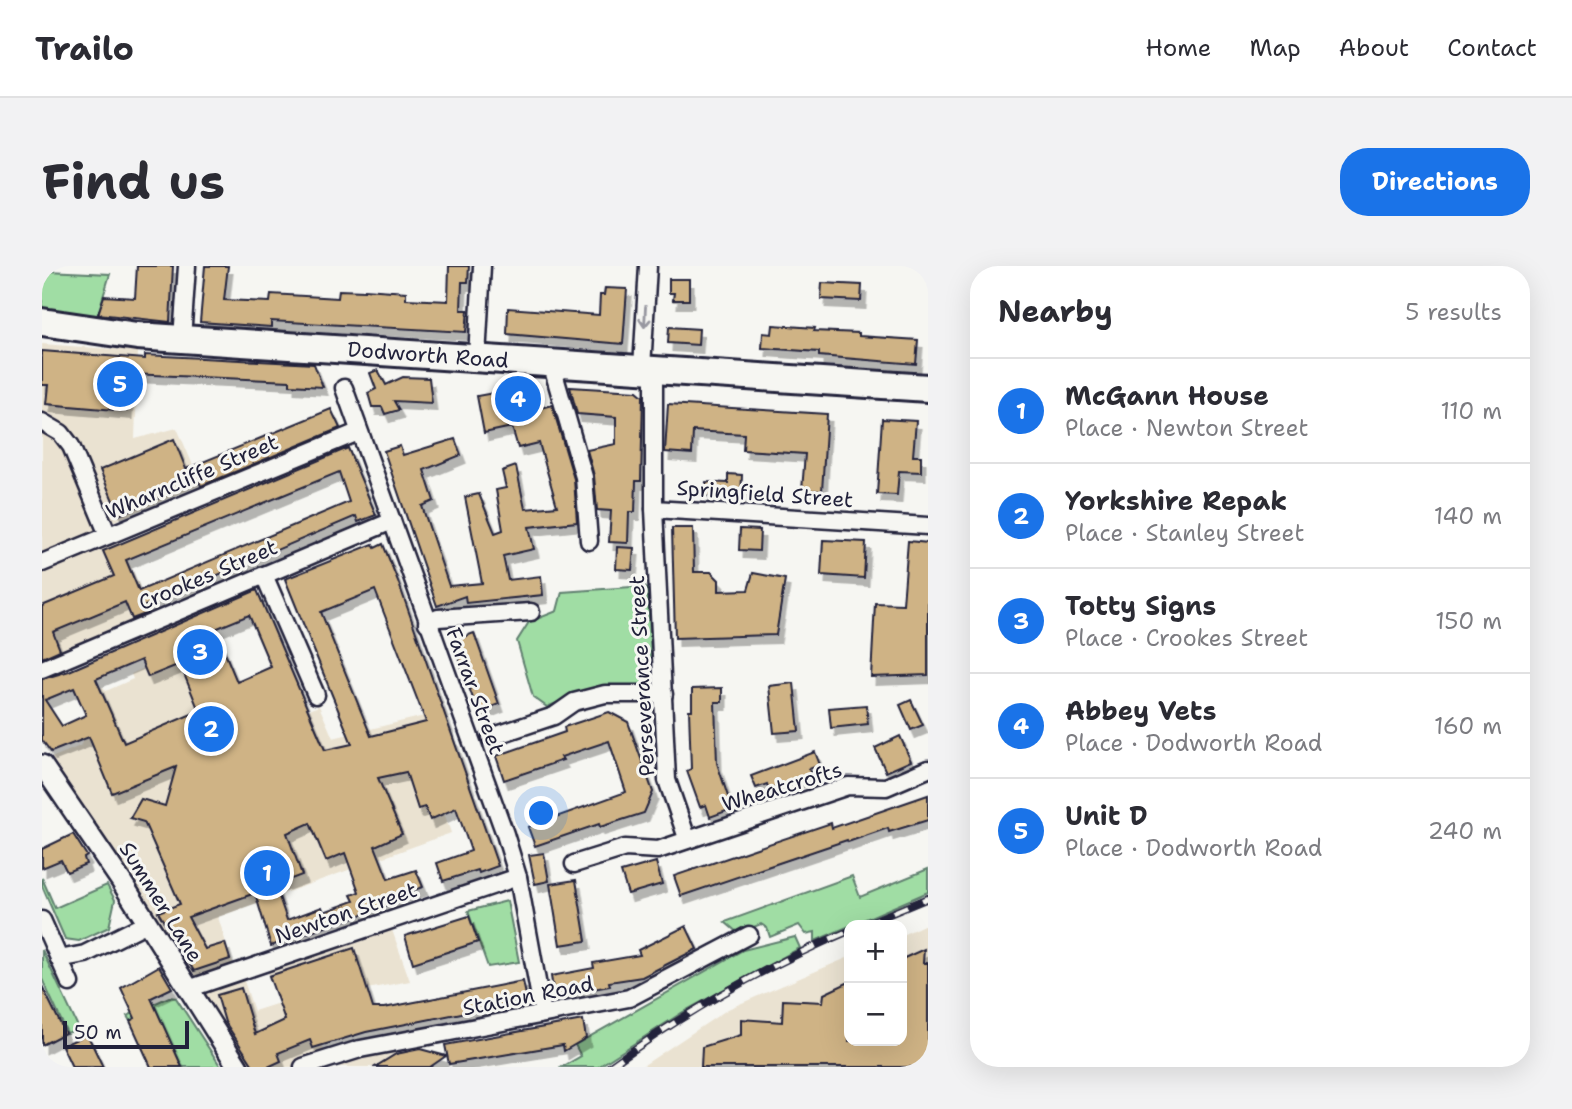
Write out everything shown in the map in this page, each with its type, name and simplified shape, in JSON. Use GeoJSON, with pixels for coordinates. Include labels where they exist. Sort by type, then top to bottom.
{"type":"FeatureCollection","features":[{"type":"Feature","properties":{"kind":"highway","name":"Dodworth Road"},"geometry":{"type":"LineString","coordinates":[[42,322],[137,336],[928,388]]}},
{"type":"Feature","properties":{"kind":"highway","name":"Dodworth Road"},"geometry":{"type":"LineString","coordinates":[[42,333],[101,338],[137,336]]}},
{"type":"Feature","properties":{"kind":"street"},"geometry":{"type":"LineString","coordinates":[[182,339],[187,266]]}},
{"type":"Feature","properties":{"kind":"street"},"geometry":{"type":"LineString","coordinates":[[477,358],[482,266]]}},
{"type":"Feature","properties":{"kind":"street","name":"Springfield Street"},"geometry":{"type":"LineString","coordinates":[[648,266],[648,369],[654,509],[928,526]]}},
{"type":"Feature","properties":{"kind":"street"},"geometry":{"type":"LineString","coordinates":[[551,363],[584,477],[589,541]]}},
{"type":"Feature","properties":{"kind":"street","name":"Farrar Street"},"geometry":{"type":"LineString","coordinates":[[344,388],[505,834],[518,877],[543,1014]]}},
{"type":"Feature","properties":{"kind":"street"},"geometry":{"type":"LineString","coordinates":[[42,422],[61,433],[71,446],[108,535]]}},
{"type":"Feature","properties":{"kind":"street","name":"Wharncliffe Street"},"geometry":{"type":"LineString","coordinates":[[42,563],[359,432]]}},
{"type":"Feature","properties":{"kind":"street","name":"Perseverance Street"},"geometry":{"type":"LineString","coordinates":[[654,509],[667,780],[687,838]]}},
{"type":"Feature","properties":{"kind":"street","name":"Crookes Street"},"geometry":{"type":"LineString","coordinates":[[42,669],[392,521]]}},
{"type":"Feature","properties":{"kind":"street"},"geometry":{"type":"LineString","coordinates":[[264,575],[316,695]]}},
{"type":"Feature","properties":{"kind":"street"},"geometry":{"type":"LineString","coordinates":[[427,623],[438,618],[513,622],[531,612]]}},
{"type":"Feature","properties":{"kind":"street"},"geometry":{"type":"LineString","coordinates":[[491,737],[554,716],[575,702],[605,694],[664,694]]}},
{"type":"Feature","properties":{"kind":"street","name":"Summer Lane"},"geometry":{"type":"LineString","coordinates":[[42,765],[238,1067]]}},
{"type":"Feature","properties":{"kind":"street","name":"Wheatcrofts"},"geometry":{"type":"LineString","coordinates":[[574,864],[625,848],[658,850],[687,838],[848,786],[886,787],[928,769]]}},
{"type":"Feature","properties":{"kind":"street","name":"Newton Street"},"geometry":{"type":"LineString","coordinates":[[188,989],[518,877]]}},
{"type":"Feature","properties":{"kind":"street"},"geometry":{"type":"LineString","coordinates":[[42,920],[70,984]]}},
{"type":"Feature","properties":{"kind":"street"},"geometry":{"type":"LineString","coordinates":[[60,959],[85,954],[147,923]]}},
{"type":"Feature","properties":{"kind":"street","name":"Station Road"},"geometry":{"type":"LineString","coordinates":[[303,1067],[360,1049],[629,998],[749,935]]}},
{"type":"Feature","properties":{"kind":"shaded area"},"geometry":{"type":"Polygon","coordinates":[[[42,344],[138,351],[135,439],[177,428],[201,484],[112,522],[151,614],[42,662],[42,344]]]}},
{"type":"Feature","properties":{"kind":"shaded area"},"geometry":{"type":"Polygon","coordinates":[[[205,606],[237,681],[287,660],[308,710],[319,706],[333,738],[445,711],[447,716],[417,732],[451,833],[218,917],[231,959],[244,981],[254,1011],[279,1003],[268,972],[392,930],[410,981],[367,989],[308,1009],[331,1067],[247,1067],[51,758],[80,746],[84,739],[75,720],[86,715],[78,698],[103,687],[106,691],[133,679],[131,674],[144,668],[131,637],[205,606]]]}},
{"type":"Feature","properties":{"kind":"shaded area"},"geometry":{"type":"Polygon","coordinates":[[[928,923],[928,1067],[641,1067],[728,1009],[844,959],[844,1046],[907,1046],[907,933],[928,923]]]}},
{"type":"Feature","properties":{"kind":"shaded area"},"geometry":{"type":"Polygon","coordinates":[[[394,1049],[403,1067],[333,1067],[394,1049]]]}},
{"type":"Feature","properties":{"kind":"green space"},"geometry":{"type":"Polygon","coordinates":[[[47,271],[110,274],[97,317],[42,312],[42,284],[47,271]]]}},
{"type":"Feature","properties":{"kind":"green space"},"geometry":{"type":"Polygon","coordinates":[[[645,586],[648,590],[652,686],[578,694],[547,707],[533,697],[517,641],[529,622],[557,611],[562,592],[645,586]]]}},
{"type":"Feature","properties":{"kind":"green space"},"geometry":{"type":"Polygon","coordinates":[[[928,869],[928,892],[863,920],[844,920],[844,928],[815,941],[815,932],[806,934],[799,925],[770,937],[767,928],[761,924],[738,933],[725,922],[852,876],[860,897],[928,869]]]}},
{"type":"Feature","properties":{"kind":"green space"},"geometry":{"type":"Polygon","coordinates":[[[42,878],[55,908],[107,885],[115,900],[109,927],[79,941],[65,939],[42,886],[42,878]]]}},
{"type":"Feature","properties":{"kind":"green space"},"geometry":{"type":"Polygon","coordinates":[[[507,901],[519,962],[488,967],[468,911],[507,901]]]}},
{"type":"Feature","properties":{"kind":"green space"},"geometry":{"type":"Polygon","coordinates":[[[795,937],[800,948],[683,1012],[598,1067],[562,1067],[581,1056],[575,1045],[743,950],[795,937]]]}},
{"type":"Feature","properties":{"kind":"green space"},"geometry":{"type":"Polygon","coordinates":[[[42,950],[79,1029],[67,1033],[42,979],[42,950]]]}},
{"type":"Feature","properties":{"kind":"green space"},"geometry":{"type":"Polygon","coordinates":[[[169,997],[176,998],[221,1067],[182,1067],[155,1009],[130,1021],[127,1016],[169,997]]]}},
{"type":"Feature","properties":{"kind":"building"},"geometry":{"type":"Polygon","coordinates":[[[137,266],[173,266],[170,322],[98,314],[104,296],[135,298],[137,266]]]}},
{"type":"Feature","properties":{"kind":"building"},"geometry":{"type":"Polygon","coordinates":[[[205,266],[228,266],[224,300],[270,302],[271,294],[338,298],[339,290],[365,289],[406,292],[406,299],[448,301],[449,266],[469,266],[468,282],[462,282],[461,310],[468,310],[466,332],[271,321],[271,327],[200,322],[205,266]]]}},
{"type":"Feature","properties":{"kind":"building"},"geometry":{"type":"Polygon","coordinates":[[[669,279],[689,279],[689,300],[673,300],[674,293],[669,293],[669,279]]]}},
{"type":"Feature","properties":{"kind":"building"},"geometry":{"type":"Polygon","coordinates":[[[822,283],[862,285],[861,301],[821,299],[822,283]]]}},
{"type":"Feature","properties":{"kind":"building"},"geometry":{"type":"Polygon","coordinates":[[[605,288],[627,289],[623,344],[507,334],[508,308],[599,315],[600,295],[604,295],[605,288]]]}},
{"type":"Feature","properties":{"kind":"building"},"geometry":{"type":"Polygon","coordinates":[[[773,325],[918,340],[916,364],[762,348],[763,333],[772,334],[773,325]]]}},
{"type":"Feature","properties":{"kind":"building"},"geometry":{"type":"Polygon","coordinates":[[[669,327],[699,329],[698,345],[668,343],[669,327]]]}},
{"type":"Feature","properties":{"kind":"building"},"geometry":{"type":"Polygon","coordinates":[[[42,351],[145,359],[145,355],[314,364],[323,387],[290,385],[290,381],[130,374],[127,411],[46,404],[48,385],[42,385],[42,351]]]}},
{"type":"Feature","properties":{"kind":"building"},"geometry":{"type":"Polygon","coordinates":[[[378,370],[386,385],[403,377],[429,378],[432,403],[394,401],[399,410],[385,414],[382,407],[372,407],[368,393],[376,389],[370,373],[378,370]]]}},
{"type":"Feature","properties":{"kind":"building"},"geometry":{"type":"Polygon","coordinates":[[[532,386],[536,409],[552,405],[574,479],[577,522],[529,527],[534,549],[503,556],[508,580],[541,576],[543,595],[466,603],[465,596],[437,606],[384,451],[400,446],[403,455],[455,439],[461,455],[424,470],[434,501],[422,506],[449,586],[482,583],[465,497],[479,494],[495,533],[503,530],[496,490],[506,488],[502,471],[516,466],[525,509],[557,506],[539,443],[518,448],[512,427],[484,433],[477,396],[532,386]]]}},
{"type":"Feature","properties":{"kind":"building"},"geometry":{"type":"Polygon","coordinates":[[[570,387],[637,391],[643,396],[641,481],[636,481],[635,512],[629,512],[628,543],[609,542],[611,511],[597,510],[594,476],[587,450],[616,444],[616,417],[577,414],[570,387]]]}},
{"type":"Feature","properties":{"kind":"building"},"geometry":{"type":"Polygon","coordinates":[[[668,404],[827,414],[822,491],[802,490],[805,454],[743,450],[744,434],[693,431],[692,454],[665,452],[668,404]]]}},
{"type":"Feature","properties":{"kind":"building"},"geometry":{"type":"Polygon","coordinates":[[[331,409],[340,428],[201,486],[199,481],[119,515],[100,470],[174,439],[186,469],[331,409]]]}},
{"type":"Feature","properties":{"kind":"building"},"geometry":{"type":"Polygon","coordinates":[[[882,419],[916,421],[913,456],[921,456],[921,472],[899,471],[897,495],[877,494],[882,419]]]}},
{"type":"Feature","properties":{"kind":"building"},"geometry":{"type":"Polygon","coordinates":[[[348,448],[376,515],[358,522],[356,516],[145,606],[148,613],[132,619],[125,602],[53,632],[60,650],[42,658],[42,606],[114,576],[103,551],[348,448]],[[339,472],[126,560],[139,591],[349,502],[339,472]]]}},
{"type":"Feature","properties":{"kind":"building"},"geometry":{"type":"Polygon","coordinates":[[[728,474],[742,475],[741,498],[705,496],[706,482],[728,483],[728,474]]]}},
{"type":"Feature","properties":{"kind":"building"},"geometry":{"type":"Polygon","coordinates":[[[672,528],[693,528],[694,572],[711,572],[719,580],[719,591],[748,590],[753,573],[785,579],[776,635],[675,638],[672,528]]]}},
{"type":"Feature","properties":{"kind":"building"},"geometry":{"type":"Polygon","coordinates":[[[740,529],[760,530],[759,551],[739,550],[740,529]]]}},
{"type":"Feature","properties":{"kind":"building"},"geometry":{"type":"Polygon","coordinates":[[[823,540],[866,542],[864,578],[821,575],[823,540]]]}},
{"type":"Feature","properties":{"kind":"building"},"geometry":{"type":"Polygon","coordinates":[[[908,541],[928,543],[928,675],[871,677],[875,603],[903,604],[908,541]]]}},
{"type":"Feature","properties":{"kind":"building"},"geometry":{"type":"Polygon","coordinates":[[[373,544],[375,548],[383,544],[498,866],[443,881],[437,863],[471,851],[456,808],[430,820],[425,807],[418,809],[406,772],[378,778],[402,834],[375,846],[388,879],[416,870],[423,887],[399,895],[401,901],[271,946],[255,893],[188,917],[205,949],[225,943],[230,959],[194,971],[158,912],[180,904],[144,822],[130,818],[141,799],[165,806],[176,767],[112,793],[89,737],[51,752],[42,740],[42,679],[69,671],[257,590],[325,750],[352,744],[285,579],[373,544]],[[375,590],[321,612],[371,736],[426,722],[375,590]],[[249,615],[215,629],[237,682],[271,667],[249,615]],[[141,660],[96,679],[124,743],[199,711],[180,664],[148,677],[141,660]],[[74,688],[45,700],[62,726],[86,715],[74,688]],[[310,823],[287,833],[302,875],[275,885],[287,920],[322,907],[324,912],[354,901],[351,895],[359,892],[345,853],[326,861],[310,823]]]}},
{"type":"Feature","properties":{"kind":"building"},"geometry":{"type":"Polygon","coordinates":[[[617,547],[634,548],[632,570],[616,569],[617,547]]]}},
{"type":"Feature","properties":{"kind":"building"},"geometry":{"type":"Polygon","coordinates":[[[474,633],[499,704],[478,712],[452,641],[474,633]]]}},
{"type":"Feature","properties":{"kind":"building"},"geometry":{"type":"Polygon","coordinates":[[[794,683],[799,731],[774,733],[769,686],[794,683]]]}},
{"type":"Feature","properties":{"kind":"building"},"geometry":{"type":"Polygon","coordinates":[[[722,688],[722,702],[715,702],[717,763],[732,809],[710,817],[706,805],[700,807],[687,771],[691,769],[689,710],[692,710],[692,689],[722,688]]]}},
{"type":"Feature","properties":{"kind":"building"},"geometry":{"type":"Polygon","coordinates":[[[911,700],[923,725],[911,730],[900,705],[911,700]]]}},
{"type":"Feature","properties":{"kind":"building"},"geometry":{"type":"Polygon","coordinates":[[[866,705],[868,724],[831,728],[829,708],[866,705]]]}},
{"type":"Feature","properties":{"kind":"building"},"geometry":{"type":"Polygon","coordinates":[[[609,712],[628,722],[653,792],[644,813],[600,827],[599,824],[535,846],[528,827],[626,792],[609,741],[504,780],[496,756],[565,732],[564,727],[609,712]]]}},
{"type":"Feature","properties":{"kind":"building"},"geometry":{"type":"Polygon","coordinates":[[[900,736],[911,761],[886,772],[875,748],[900,736]]]}},
{"type":"Feature","properties":{"kind":"building"},"geometry":{"type":"Polygon","coordinates":[[[815,752],[820,765],[809,769],[811,775],[769,790],[767,784],[756,788],[751,776],[815,752]]]}},
{"type":"Feature","properties":{"kind":"building"},"geometry":{"type":"Polygon","coordinates":[[[928,795],[928,820],[889,832],[888,828],[848,842],[847,840],[681,896],[674,876],[831,823],[832,828],[928,795]]]}},
{"type":"Feature","properties":{"kind":"building"},"geometry":{"type":"Polygon","coordinates":[[[73,834],[87,856],[84,858],[86,864],[67,872],[61,860],[42,868],[42,849],[73,834]]]}},
{"type":"Feature","properties":{"kind":"building"},"geometry":{"type":"Polygon","coordinates":[[[544,853],[549,881],[535,884],[529,855],[544,853]]]}},
{"type":"Feature","properties":{"kind":"building"},"geometry":{"type":"Polygon","coordinates":[[[656,862],[662,884],[628,894],[621,872],[656,862]]]}},
{"type":"Feature","properties":{"kind":"building"},"geometry":{"type":"Polygon","coordinates":[[[576,880],[586,941],[560,945],[550,884],[576,880]]]}},
{"type":"Feature","properties":{"kind":"building"},"geometry":{"type":"Polygon","coordinates":[[[469,916],[478,942],[413,963],[405,936],[469,916]]]}},
{"type":"Feature","properties":{"kind":"building"},"geometry":{"type":"Polygon","coordinates":[[[686,926],[697,949],[642,977],[554,996],[551,976],[594,968],[593,963],[640,955],[638,950],[686,926]]]}},
{"type":"Feature","properties":{"kind":"building"},"geometry":{"type":"Polygon","coordinates":[[[354,948],[373,1008],[523,981],[527,1000],[366,1032],[313,1048],[310,1040],[278,1053],[281,1061],[268,1067],[254,1067],[225,1022],[217,995],[241,988],[255,1034],[285,1020],[269,976],[354,948]]]}},
{"type":"Feature","properties":{"kind":"building"},"geometry":{"type":"Polygon","coordinates":[[[924,949],[923,963],[928,963],[928,1067],[701,1067],[702,1047],[741,1035],[741,1019],[782,1022],[783,1000],[823,1002],[824,994],[844,984],[844,1046],[907,1046],[907,957],[924,949]]]}},
{"type":"Feature","properties":{"kind":"building"},"geometry":{"type":"Polygon","coordinates":[[[159,966],[172,988],[151,998],[182,1067],[151,1067],[130,1021],[135,1018],[121,988],[159,966]]]}},
{"type":"Feature","properties":{"kind":"building"},"geometry":{"type":"Polygon","coordinates":[[[42,986],[65,1033],[42,1045],[42,986]]]}},
{"type":"Feature","properties":{"kind":"building"},"geometry":{"type":"Polygon","coordinates":[[[583,1020],[586,1038],[564,1051],[563,1045],[449,1064],[445,1045],[583,1020]]]}},
{"type":"Feature","properties":{"kind":"building"},"geometry":{"type":"Polygon","coordinates":[[[87,1034],[103,1067],[72,1067],[62,1046],[87,1034]]]}},
{"type":"Feature","properties":{"kind":"building"},"geometry":{"type":"Polygon","coordinates":[[[420,1049],[446,1056],[430,1067],[375,1067],[396,1054],[420,1049]]]}},
{"type":"Feature","properties":{"kind":"railway"},"geometry":{"type":"LineString","coordinates":[[875,920],[928,898]]}},
{"type":"Feature","properties":{"kind":"railway"},"geometry":{"type":"LineString","coordinates":[[609,1067],[725,992],[844,933]]}},
{"type":"Feature","properties":{"kind":"place","name":"Unit D"},"geometry":{"type":"Point","coordinates":[120,384]}},
{"type":"Feature","properties":{"kind":"place","name":"Abbey Vets"},"geometry":{"type":"Point","coordinates":[518,399]}},
{"type":"Feature","properties":{"kind":"place","name":"Totty Signs"},"geometry":{"type":"Point","coordinates":[200,652]}},
{"type":"Feature","properties":{"kind":"place","name":"Yorkshire Repak"},"geometry":{"type":"Point","coordinates":[211,729]}},
{"type":"Feature","properties":{"kind":"place","name":"McGann House"},"geometry":{"type":"Point","coordinates":[267,873]}}]}
